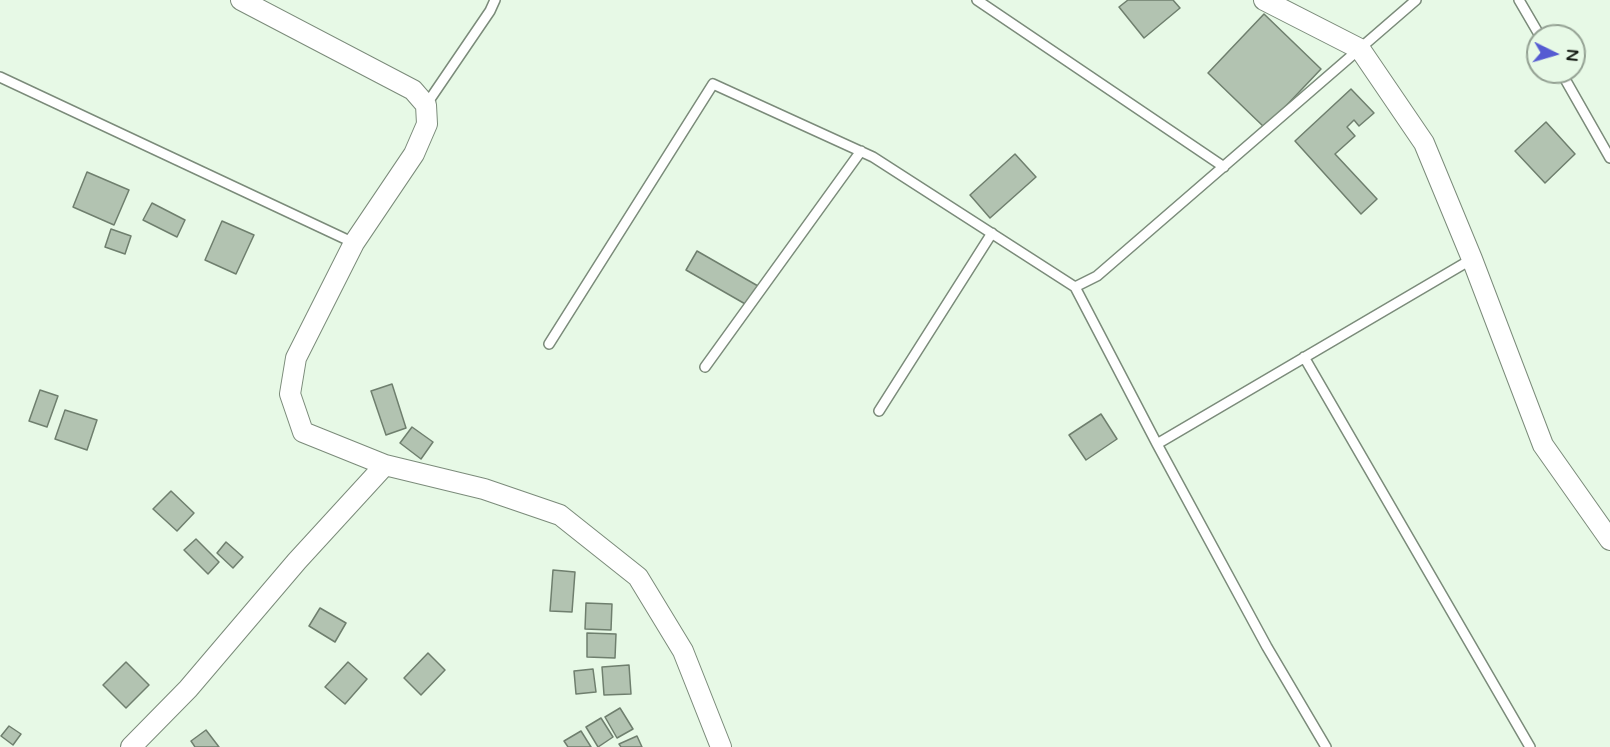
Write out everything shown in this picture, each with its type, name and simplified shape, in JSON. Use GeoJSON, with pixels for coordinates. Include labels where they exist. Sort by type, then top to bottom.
{"type":"FeatureCollection","features":[{"type":"Feature","properties":{"kind":"street"},"geometry":{"type":"LineString","coordinates":[[241,0],[412,90],[426,105],[427,124],[414,154],[354,243],[296,358],[290,394],[303,432],[385,465],[484,489],[560,515],[638,577],[682,651],[721,747]]}},
{"type":"Feature","properties":{"kind":"street"},"geometry":{"type":"LineString","coordinates":[[1264,0],[1360,50],[1425,143],[1543,445],[1610,540]]}},
{"type":"Feature","properties":{"kind":"street"},"geometry":{"type":"LineString","coordinates":[[131,747],[188,689],[297,561],[385,465]]}},
{"type":"Feature","properties":{"kind":"lane"},"geometry":{"type":"LineString","coordinates":[[426,105],[495,0]]}},
{"type":"Feature","properties":{"kind":"lane"},"geometry":{"type":"LineString","coordinates":[[977,0],[1224,167]]}},
{"type":"Feature","properties":{"kind":"lane"},"geometry":{"type":"LineString","coordinates":[[1076,287],[1097,276],[1416,0]]}},
{"type":"Feature","properties":{"kind":"lane"},"geometry":{"type":"LineString","coordinates":[[1519,0],[1533,24]]}},
{"type":"Feature","properties":{"kind":"lane"},"geometry":{"type":"LineString","coordinates":[[0,77],[354,243]]}},
{"type":"Feature","properties":{"kind":"lane"},"geometry":{"type":"LineString","coordinates":[[549,344],[713,84],[873,157],[1076,287],[1157,444],[1267,647],[1326,747]]}},
{"type":"Feature","properties":{"kind":"lane"},"geometry":{"type":"LineString","coordinates":[[1568,84],[1610,158]]}},
{"type":"Feature","properties":{"kind":"lane"},"geometry":{"type":"LineString","coordinates":[[705,366],[861,151]]}},
{"type":"Feature","properties":{"kind":"lane"},"geometry":{"type":"LineString","coordinates":[[879,411],[992,233]]}},
{"type":"Feature","properties":{"kind":"lane"},"geometry":{"type":"LineString","coordinates":[[1157,444],[1472,259]]}},
{"type":"Feature","properties":{"kind":"lane"},"geometry":{"type":"LineString","coordinates":[[1304,357],[1530,747]]}},
{"type":"Feature","properties":{"kind":"building"},"geometry":{"type":"Polygon","coordinates":[[[1128,0],[1173,0],[1180,8],[1144,38],[1119,7],[1128,0]]]}},
{"type":"Feature","properties":{"kind":"building"},"geometry":{"type":"Polygon","coordinates":[[[1264,14],[1321,69],[1265,128],[1208,73],[1264,14]]]}},
{"type":"Feature","properties":{"kind":"building"},"geometry":{"type":"Polygon","coordinates":[[[1351,89],[1374,113],[1359,126],[1354,120],[1347,127],[1355,136],[1335,154],[1377,199],[1361,214],[1295,141],[1351,89]]]}},
{"type":"Feature","properties":{"kind":"building"},"geometry":{"type":"Polygon","coordinates":[[[1546,122],[1575,154],[1545,183],[1515,151],[1546,122]]]}},
{"type":"Feature","properties":{"kind":"building"},"geometry":{"type":"Polygon","coordinates":[[[1015,154],[1036,177],[990,218],[970,195],[1015,154]]]}},
{"type":"Feature","properties":{"kind":"building"},"geometry":{"type":"Polygon","coordinates":[[[87,172],[129,190],[114,225],[73,207],[87,172]]]}},
{"type":"Feature","properties":{"kind":"building"},"geometry":{"type":"Polygon","coordinates":[[[152,203],[185,220],[177,237],[143,220],[152,203]]]}},
{"type":"Feature","properties":{"kind":"building"},"geometry":{"type":"Polygon","coordinates":[[[222,221],[254,235],[236,274],[205,260],[222,221]]]}},
{"type":"Feature","properties":{"kind":"building"},"geometry":{"type":"Polygon","coordinates":[[[111,229],[131,236],[125,254],[105,247],[111,229]]]}},
{"type":"Feature","properties":{"kind":"building"},"geometry":{"type":"Polygon","coordinates":[[[697,251],[758,286],[747,305],[686,270],[697,251]]]}},
{"type":"Feature","properties":{"kind":"building"},"geometry":{"type":"Polygon","coordinates":[[[392,384],[406,428],[386,435],[371,391],[392,384]]]}},
{"type":"Feature","properties":{"kind":"building"},"geometry":{"type":"Polygon","coordinates":[[[40,390],[58,396],[47,427],[29,421],[40,390]]]}},
{"type":"Feature","properties":{"kind":"building"},"geometry":{"type":"Polygon","coordinates":[[[65,410],[97,420],[87,450],[55,439],[65,410]]]}},
{"type":"Feature","properties":{"kind":"building"},"geometry":{"type":"Polygon","coordinates":[[[1101,414],[1117,439],[1086,460],[1069,435],[1101,414]]]}},
{"type":"Feature","properties":{"kind":"building"},"geometry":{"type":"Polygon","coordinates":[[[412,427],[433,442],[421,459],[400,443],[412,427]]]}},
{"type":"Feature","properties":{"kind":"building"},"geometry":{"type":"Polygon","coordinates":[[[171,491],[194,513],[177,531],[153,509],[171,491]]]}},
{"type":"Feature","properties":{"kind":"building"},"geometry":{"type":"Polygon","coordinates":[[[196,539],[219,562],[208,574],[184,550],[196,539]]]}},
{"type":"Feature","properties":{"kind":"building"},"geometry":{"type":"Polygon","coordinates":[[[226,542],[243,557],[233,568],[217,553],[226,542]]]}},
{"type":"Feature","properties":{"kind":"building"},"geometry":{"type":"Polygon","coordinates":[[[553,570],[575,572],[572,612],[550,611],[553,570]]]}},
{"type":"Feature","properties":{"kind":"building"},"geometry":{"type":"Polygon","coordinates":[[[586,603],[612,604],[611,630],[585,629],[586,603]]]}},
{"type":"Feature","properties":{"kind":"building"},"geometry":{"type":"Polygon","coordinates":[[[320,608],[346,623],[335,642],[309,626],[320,608]]]}},
{"type":"Feature","properties":{"kind":"building"},"geometry":{"type":"Polygon","coordinates":[[[587,633],[616,634],[615,658],[587,657],[587,633]]]}},
{"type":"Feature","properties":{"kind":"building"},"geometry":{"type":"Polygon","coordinates":[[[428,653],[445,670],[421,695],[404,678],[428,653]]]}},
{"type":"Feature","properties":{"kind":"building"},"geometry":{"type":"Polygon","coordinates":[[[126,662],[149,685],[126,708],[103,685],[126,662]]]}},
{"type":"Feature","properties":{"kind":"building"},"geometry":{"type":"Polygon","coordinates":[[[348,662],[367,679],[345,704],[325,687],[348,662]]]}},
{"type":"Feature","properties":{"kind":"building"},"geometry":{"type":"Polygon","coordinates":[[[629,665],[631,694],[604,695],[602,667],[629,665]]]}},
{"type":"Feature","properties":{"kind":"building"},"geometry":{"type":"Polygon","coordinates":[[[593,669],[596,692],[576,694],[574,671],[593,669]]]}},
{"type":"Feature","properties":{"kind":"building"},"geometry":{"type":"Polygon","coordinates":[[[620,708],[633,729],[617,738],[605,717],[620,708]]]}},
{"type":"Feature","properties":{"kind":"building"},"geometry":{"type":"Polygon","coordinates":[[[601,718],[613,737],[598,747],[586,727],[601,718]]]}},
{"type":"Feature","properties":{"kind":"building"},"geometry":{"type":"Polygon","coordinates":[[[9,726],[21,734],[13,745],[1,736],[9,726]]]}},
{"type":"Feature","properties":{"kind":"building"},"geometry":{"type":"Polygon","coordinates":[[[206,730],[219,747],[195,747],[191,741],[206,730]]]}},
{"type":"Feature","properties":{"kind":"building"},"geometry":{"type":"Polygon","coordinates":[[[581,731],[591,747],[568,747],[564,741],[581,731]]]}},
{"type":"Feature","properties":{"kind":"building"},"geometry":{"type":"Polygon","coordinates":[[[637,736],[642,747],[621,747],[619,744],[637,736]]]}}]}
